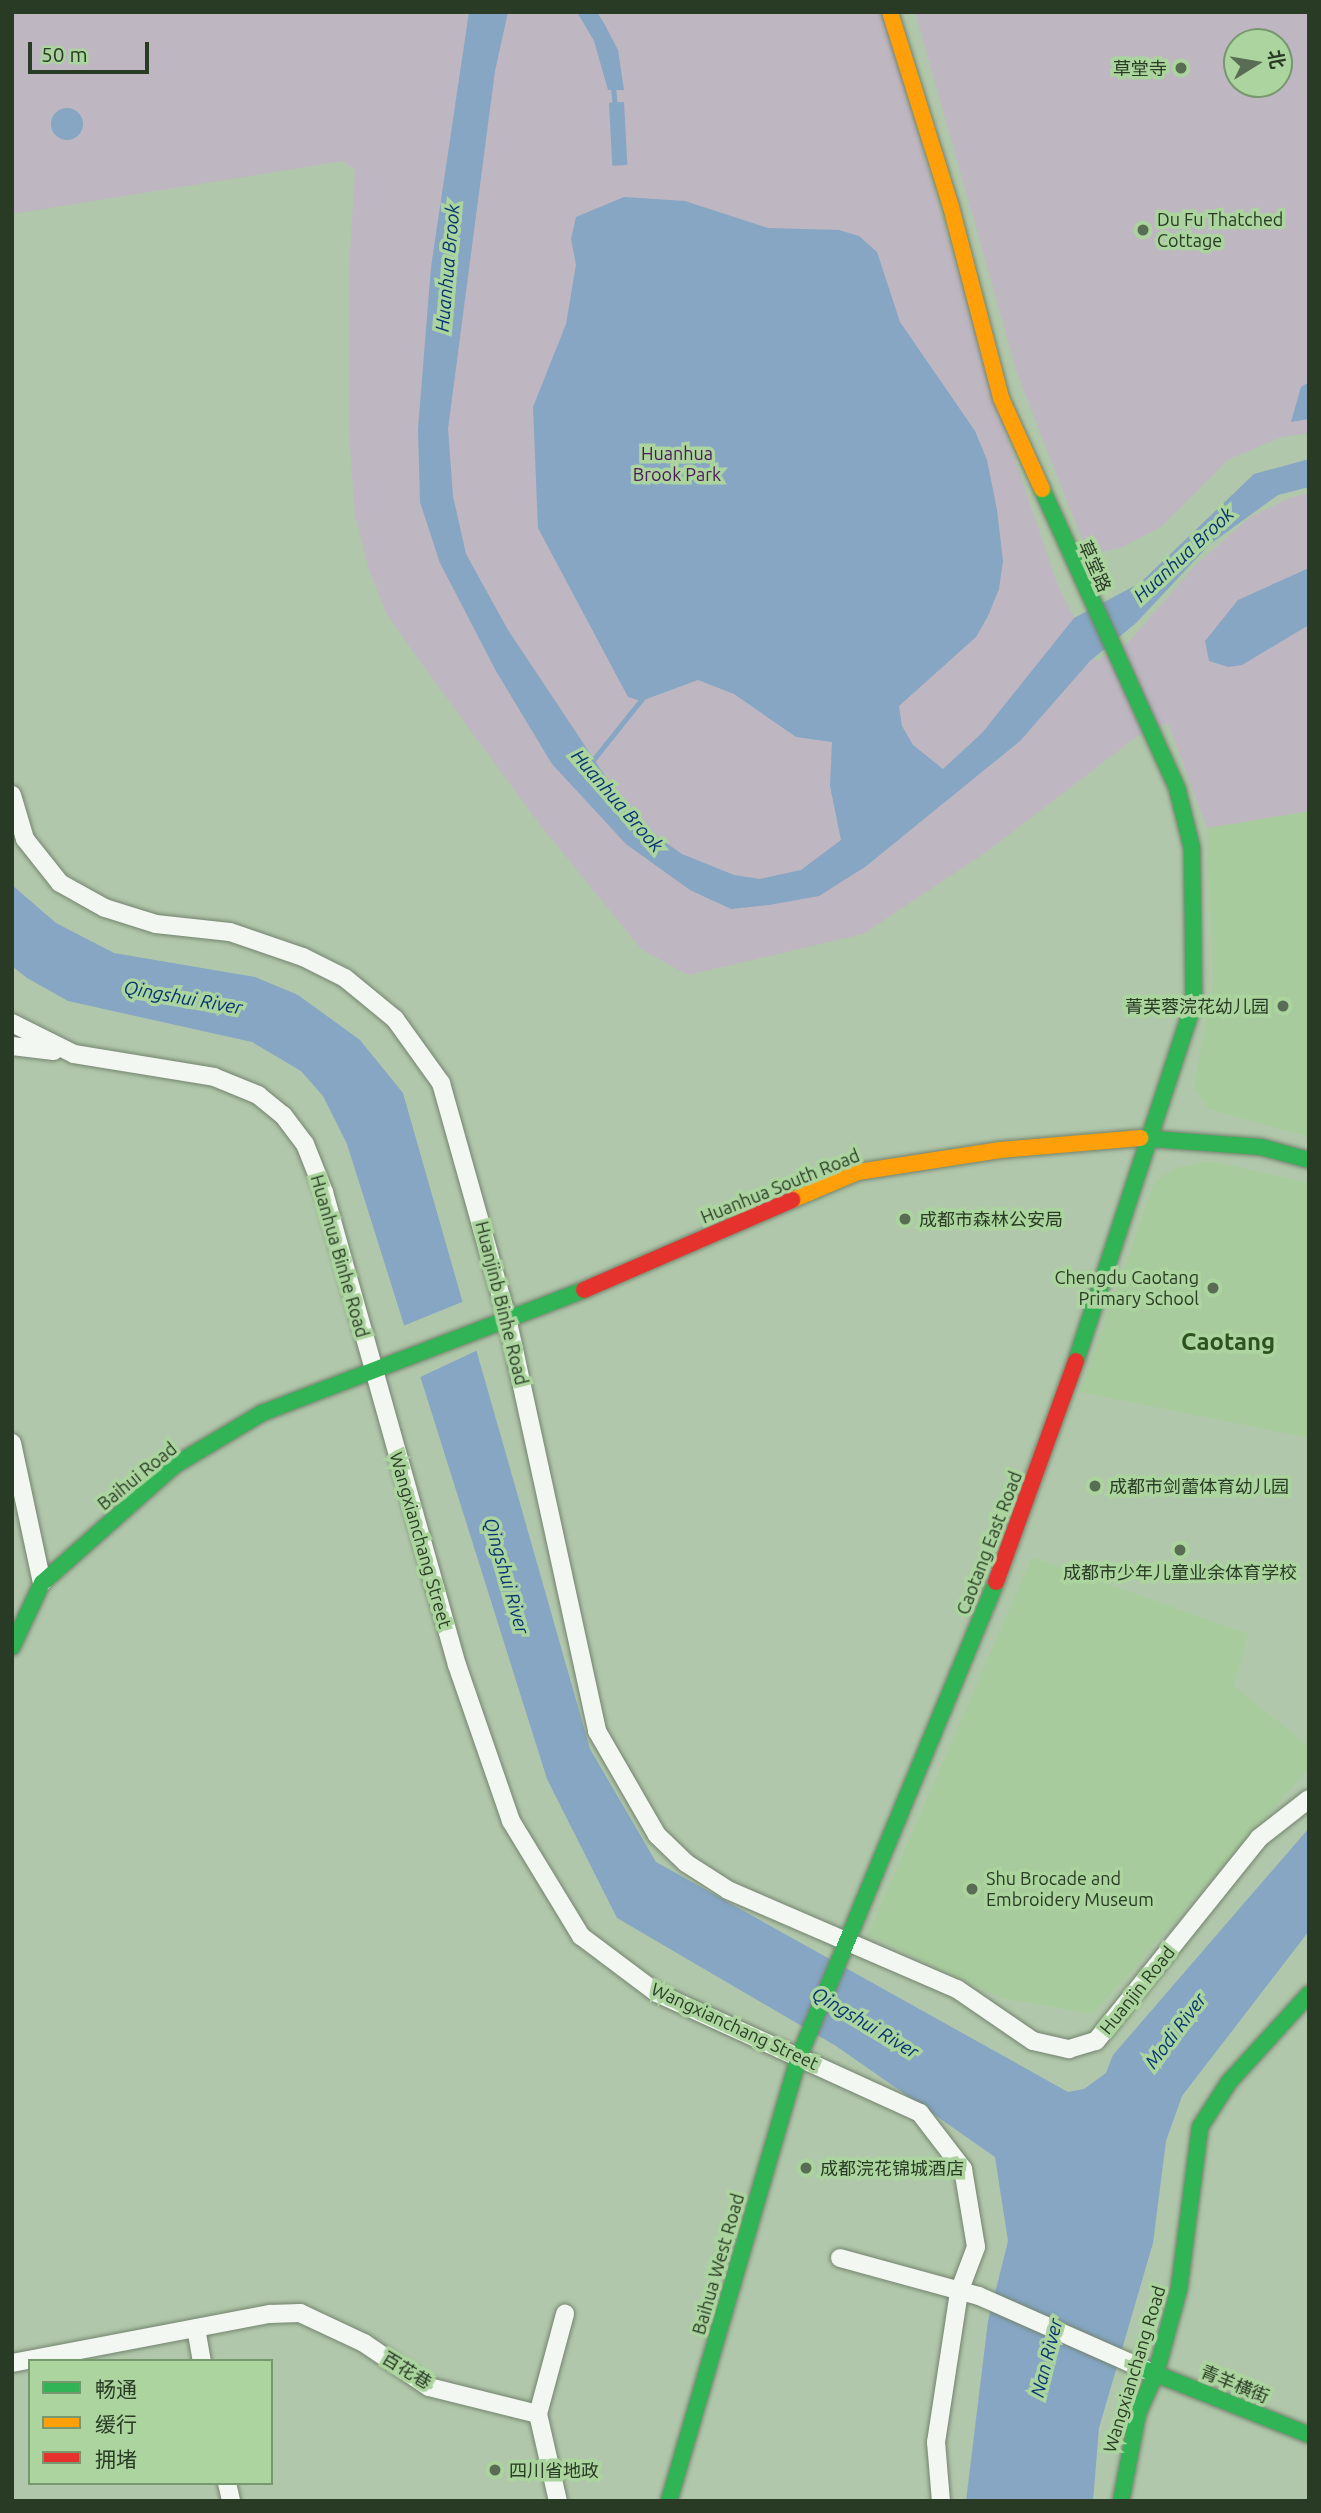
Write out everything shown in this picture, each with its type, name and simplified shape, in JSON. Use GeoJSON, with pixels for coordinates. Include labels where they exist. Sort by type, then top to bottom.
{"type":"FeatureCollection","features":[{"type":"Feature","properties":{"kind":"street","name":"草堂路"},"geometry":{"type":"LineString","coordinates":[[890,12],[951,206],[1001,398],[1085,591],[1177,788],[1192,848],[1194,1002],[1153,1137]]}},
{"type":"Feature","properties":{"kind":"street","name":"Huanjinb Binhe Road"},"geometry":{"type":"LineString","coordinates":[[12,795],[25,839],[60,883],[104,908],[156,924],[230,932],[303,957],[345,978],[396,1019],[441,1083],[508,1322],[597,1731],[657,1835],[686,1863],[728,1890],[847,1939]]}},
{"type":"Feature","properties":{"kind":"street","name":"Huanhua Binhe Road"},"geometry":{"type":"LineString","coordinates":[[12,1023],[75,1054]]}},
{"type":"Feature","properties":{"kind":"street","name":"Huanhua Binhe Road"},"geometry":{"type":"LineString","coordinates":[[12,1046],[214,1077],[258,1095],[283,1115],[305,1144],[324,1192],[373,1374]]}},
{"type":"Feature","properties":{"kind":"street","name":"Huanhua South Road"},"geometry":{"type":"LineString","coordinates":[[373,1374],[508,1322],[858,1172],[1000,1150],[1153,1137],[1261,1147],[1309,1160]]}},
{"type":"Feature","properties":{"kind":"street","name":"Caotang East Road"},"geometry":{"type":"LineString","coordinates":[[806,2038],[1002,1568],[1153,1137]]}},
{"type":"Feature","properties":{"kind":"street","name":"Baihui Road"},"geometry":{"type":"LineString","coordinates":[[12,1647],[42,1583],[175,1465],[262,1413],[373,1374]]}},
{"type":"Feature","properties":{"kind":"street","name":"Wangxianchang Street"},"geometry":{"type":"LineString","coordinates":[[373,1374],[457,1665],[511,1821],[581,1936],[657,1993],[920,2113],[963,2169],[975,2247],[959,2292],[936,2442],[940,2501]]}},
{"type":"Feature","properties":{"kind":"street"},"geometry":{"type":"LineString","coordinates":[[12,1443],[42,1583]]}},
{"type":"Feature","properties":{"kind":"street","name":"Huanjin Road"},"geometry":{"type":"LineString","coordinates":[[847,1939],[957,1989],[1033,2041],[1069,2049],[1096,2040],[1259,1838],[1309,1799]]}},
{"type":"Feature","properties":{"kind":"street","name":"Wangxianchang Road"},"geometry":{"type":"LineString","coordinates":[[1121,2501],[1121,2483],[1138,2413],[1179,2289],[1200,2127],[1229,2082],[1309,1994]]}},
{"type":"Feature","properties":{"kind":"street","name":"Baihua West Road"},"geometry":{"type":"LineString","coordinates":[[669,2501],[806,2038]]}},
{"type":"Feature","properties":{"kind":"street"},"geometry":{"type":"LineString","coordinates":[[840,2258],[979,2296],[1151,2371]]}},
{"type":"Feature","properties":{"kind":"street","name":"百花巷"},"geometry":{"type":"LineString","coordinates":[[33,2359],[196,2328],[300,2313],[364,2343],[429,2387],[538,2414]]}},
{"type":"Feature","properties":{"kind":"street"},"geometry":{"type":"LineString","coordinates":[[558,2501],[538,2414],[565,2314]]}},
{"type":"Feature","properties":{"kind":"street"},"geometry":{"type":"LineString","coordinates":[[196,2328],[202,2359]]}},
{"type":"Feature","properties":{"kind":"street","name":"青羊横街"},"geometry":{"type":"LineString","coordinates":[[1151,2371],[1309,2435]]}},
{"type":"Feature","properties":{"kind":"shaded area"},"geometry":{"type":"Polygon","coordinates":[[[1299,809],[1309,811],[1309,1137],[1208,1109],[1194,1086],[1213,984],[1207,828],[1299,809]]]}},
{"type":"Feature","properties":{"kind":"shaded area","name":"Chengdu Caotang Primary School"},"geometry":{"type":"Polygon","coordinates":[[[1210,1161],[1309,1183],[1309,1438],[1080,1392],[1155,1181],[1176,1168],[1210,1161]]]}},
{"type":"Feature","properties":{"kind":"shaded area"},"geometry":{"type":"Polygon","coordinates":[[[1032,1557],[1248,1634],[1234,1686],[1309,1747],[1309,1768],[1093,2014],[1001,1998],[868,1935],[1032,1557]]]}},
{"type":"Feature","properties":{"kind":"green space","name":"Huanhua Brook Park"},"geometry":{"type":"Polygon","coordinates":[[[12,12],[883,12],[999,413],[1058,586],[1096,661],[1128,643],[1195,566],[1249,518],[1289,498],[1309,493],[1309,811],[1207,828],[1168,723],[1136,737],[989,850],[863,934],[688,975],[642,950],[540,825],[424,667],[386,613],[369,570],[355,516],[349,432],[349,268],[355,170],[343,161],[12,214],[12,12]]]}},
{"type":"Feature","properties":{"kind":"green space","name":"Du Fu Thatched Cottage"},"geometry":{"type":"Polygon","coordinates":[[[915,12],[1309,12],[1309,433],[1282,437],[1229,459],[1162,526],[1123,547],[1088,555],[1018,376],[915,12]]]}},
{"type":"Feature","properties":{"kind":"water","name":"Huanhua Brook"},"geometry":{"type":"Polygon","coordinates":[[[469,12],[508,12],[495,71],[448,429],[453,496],[466,554],[508,630],[615,791],[645,828],[682,854],[734,875],[760,879],[801,870],[841,840],[830,786],[832,742],[796,737],[734,694],[698,680],[641,701],[628,697],[538,528],[533,407],[566,324],[576,265],[571,239],[576,217],[624,197],[685,201],[768,228],[839,230],[859,236],[877,252],[900,322],[975,431],[987,460],[997,510],[1003,561],[999,589],[988,616],[976,637],[899,706],[902,726],[913,745],[943,769],[982,733],[1074,618],[1140,583],[1254,474],[1309,459],[1309,487],[1278,495],[1209,545],[1136,623],[1090,661],[1020,741],[865,867],[819,896],[769,905],[731,909],[690,890],[626,844],[552,764],[496,671],[440,563],[420,502],[418,429],[431,267],[469,12]]]}},
{"type":"Feature","properties":{"kind":"water"},"geometry":{"type":"Polygon","coordinates":[[[577,12],[597,12],[605,25],[618,50],[624,90],[608,90],[594,41],[577,12]]]}},
{"type":"Feature","properties":{"kind":"water"},"geometry":{"type":"Polygon","coordinates":[[[624,102],[627,165],[612,166],[609,103],[624,102]]]}},
{"type":"Feature","properties":{"kind":"water"},"geometry":{"type":"Polygon","coordinates":[[[67,108],[78,113],[83,124],[78,135],[67,140],[56,135],[51,124],[56,113],[67,108]]]}},
{"type":"Feature","properties":{"kind":"water"},"geometry":{"type":"Polygon","coordinates":[[[1309,382],[1309,419],[1291,422],[1301,387],[1309,382]]]}},
{"type":"Feature","properties":{"kind":"water"},"geometry":{"type":"Polygon","coordinates":[[[1309,568],[1309,625],[1242,665],[1228,667],[1209,661],[1205,641],[1238,600],[1309,568]]]}},
{"type":"Feature","properties":{"kind":"water"},"geometry":{"type":"Polygon","coordinates":[[[12,885],[56,923],[114,953],[255,977],[298,995],[360,1040],[403,1093],[590,1749],[656,1862],[1068,2092],[1084,2089],[1106,2073],[1113,2055],[1309,1828],[1309,1931],[1182,2096],[1166,2141],[1153,2243],[1099,2428],[1093,2501],[966,2501],[988,2321],[1008,2241],[995,2157],[836,2046],[617,1918],[547,1779],[347,1144],[323,1096],[301,1071],[252,1042],[68,1001],[27,978],[12,966],[12,885]]]}},
{"type":"Feature","properties":{"kind":"pier"},"geometry":{"type":"Polygon","coordinates":[[[467,1300],[480,1349],[414,1380],[398,1328],[467,1300]]]}},
{"type":"Feature","properties":{"kind":"waterway"},"geometry":{"type":"LineString","coordinates":[[613,86],[615,107]]}},
{"type":"Feature","properties":{"kind":"waterway","name":"Huanhua Brook"},"geometry":{"type":"LineString","coordinates":[[589,765],[644,696]]}},
{"type":"Feature","properties":{"kind":"traffic: fast"},"geometry":{"type":"LineString","coordinates":[[1042,489],[1177,788],[1192,848],[1194,1002],[1076,1361]]}},
{"type":"Feature","properties":{"kind":"traffic: fast"},"geometry":{"type":"LineString","coordinates":[[1140,1138],[1261,1147],[1309,1160]]}},
{"type":"Feature","properties":{"kind":"traffic: fast"},"geometry":{"type":"LineString","coordinates":[[12,1647],[42,1583],[175,1465],[262,1413],[584,1290]]}},
{"type":"Feature","properties":{"kind":"traffic: fast"},"geometry":{"type":"LineString","coordinates":[[669,2501],[799,2057],[996,1582]]}},
{"type":"Feature","properties":{"kind":"traffic: fast"},"geometry":{"type":"LineString","coordinates":[[1121,2501],[1138,2413],[1156,2373],[1179,2289],[1200,2127],[1229,2082],[1309,1994]]}},
{"type":"Feature","properties":{"kind":"traffic: fast"},"geometry":{"type":"LineString","coordinates":[[1146,2370],[1309,2435]]}},
{"type":"Feature","properties":{"kind":"traffic: slow"},"geometry":{"type":"LineString","coordinates":[[890,12],[951,207],[1001,398],[1042,489]]}},
{"type":"Feature","properties":{"kind":"traffic: slow"},"geometry":{"type":"LineString","coordinates":[[792,1200],[858,1172],[1000,1150],[1140,1138]]}},
{"type":"Feature","properties":{"kind":"traffic: jam"},"geometry":{"type":"LineString","coordinates":[[584,1290],[792,1200]]}},
{"type":"Feature","properties":{"kind":"traffic: jam"},"geometry":{"type":"LineString","coordinates":[[996,1582],[1076,1361]]}},
{"type":"Feature","properties":{"kind":"place","name":"草堂寺"},"geometry":{"type":"Point","coordinates":[1181,68]}},
{"type":"Feature","properties":{"kind":"place","name":"Du Fu Thatched Cottage"},"geometry":{"type":"Point","coordinates":[1143,230]}},
{"type":"Feature","properties":{"kind":"place","name":"菁芙蓉浣花幼儿园"},"geometry":{"type":"Point","coordinates":[1283,1006]}},
{"type":"Feature","properties":{"kind":"place","name":"成都市森林公安局"},"geometry":{"type":"Point","coordinates":[905,1219]}},
{"type":"Feature","properties":{"kind":"place","name":"Chengdu Caotang Primary School"},"geometry":{"type":"Point","coordinates":[1213,1288]}},
{"type":"Feature","properties":{"kind":"place","name":"成都市剑蕾体育幼儿园"},"geometry":{"type":"Point","coordinates":[1095,1486]}},
{"type":"Feature","properties":{"kind":"place","name":"成都市少年儿童业余体育学校"},"geometry":{"type":"Point","coordinates":[1180,1550]}},
{"type":"Feature","properties":{"kind":"place","name":"Shu Brocade and Embroidery Museum"},"geometry":{"type":"Point","coordinates":[972,1889]}},
{"type":"Feature","properties":{"kind":"place","name":"成都浣花锦城酒店"},"geometry":{"type":"Point","coordinates":[806,2168]}},
{"type":"Feature","properties":{"kind":"place","name":"四川省地政"},"geometry":{"type":"Point","coordinates":[495,2470]}},
{"type":"Feature","properties":{"kind":"district","name":"Caotang"},"geometry":{"type":"Point","coordinates":[1228,1342]}},
{"type":"Feature","properties":{"kind":"water label","name":"Qingshui River"},"geometry":{"type":"Point","coordinates":[183,998]}},
{"type":"Feature","properties":{"kind":"water label","name":"Qingshui River"},"geometry":{"type":"Point","coordinates":[506,1576]}},
{"type":"Feature","properties":{"kind":"water label","name":"Qingshui River"},"geometry":{"type":"Point","coordinates":[865,2023]}},
{"type":"Feature","properties":{"kind":"water label","name":"Modi River"},"geometry":{"type":"Point","coordinates":[1176,2031]}},
{"type":"Feature","properties":{"kind":"water label","name":"Nan River"},"geometry":{"type":"Point","coordinates":[1047,2358]}}]}
